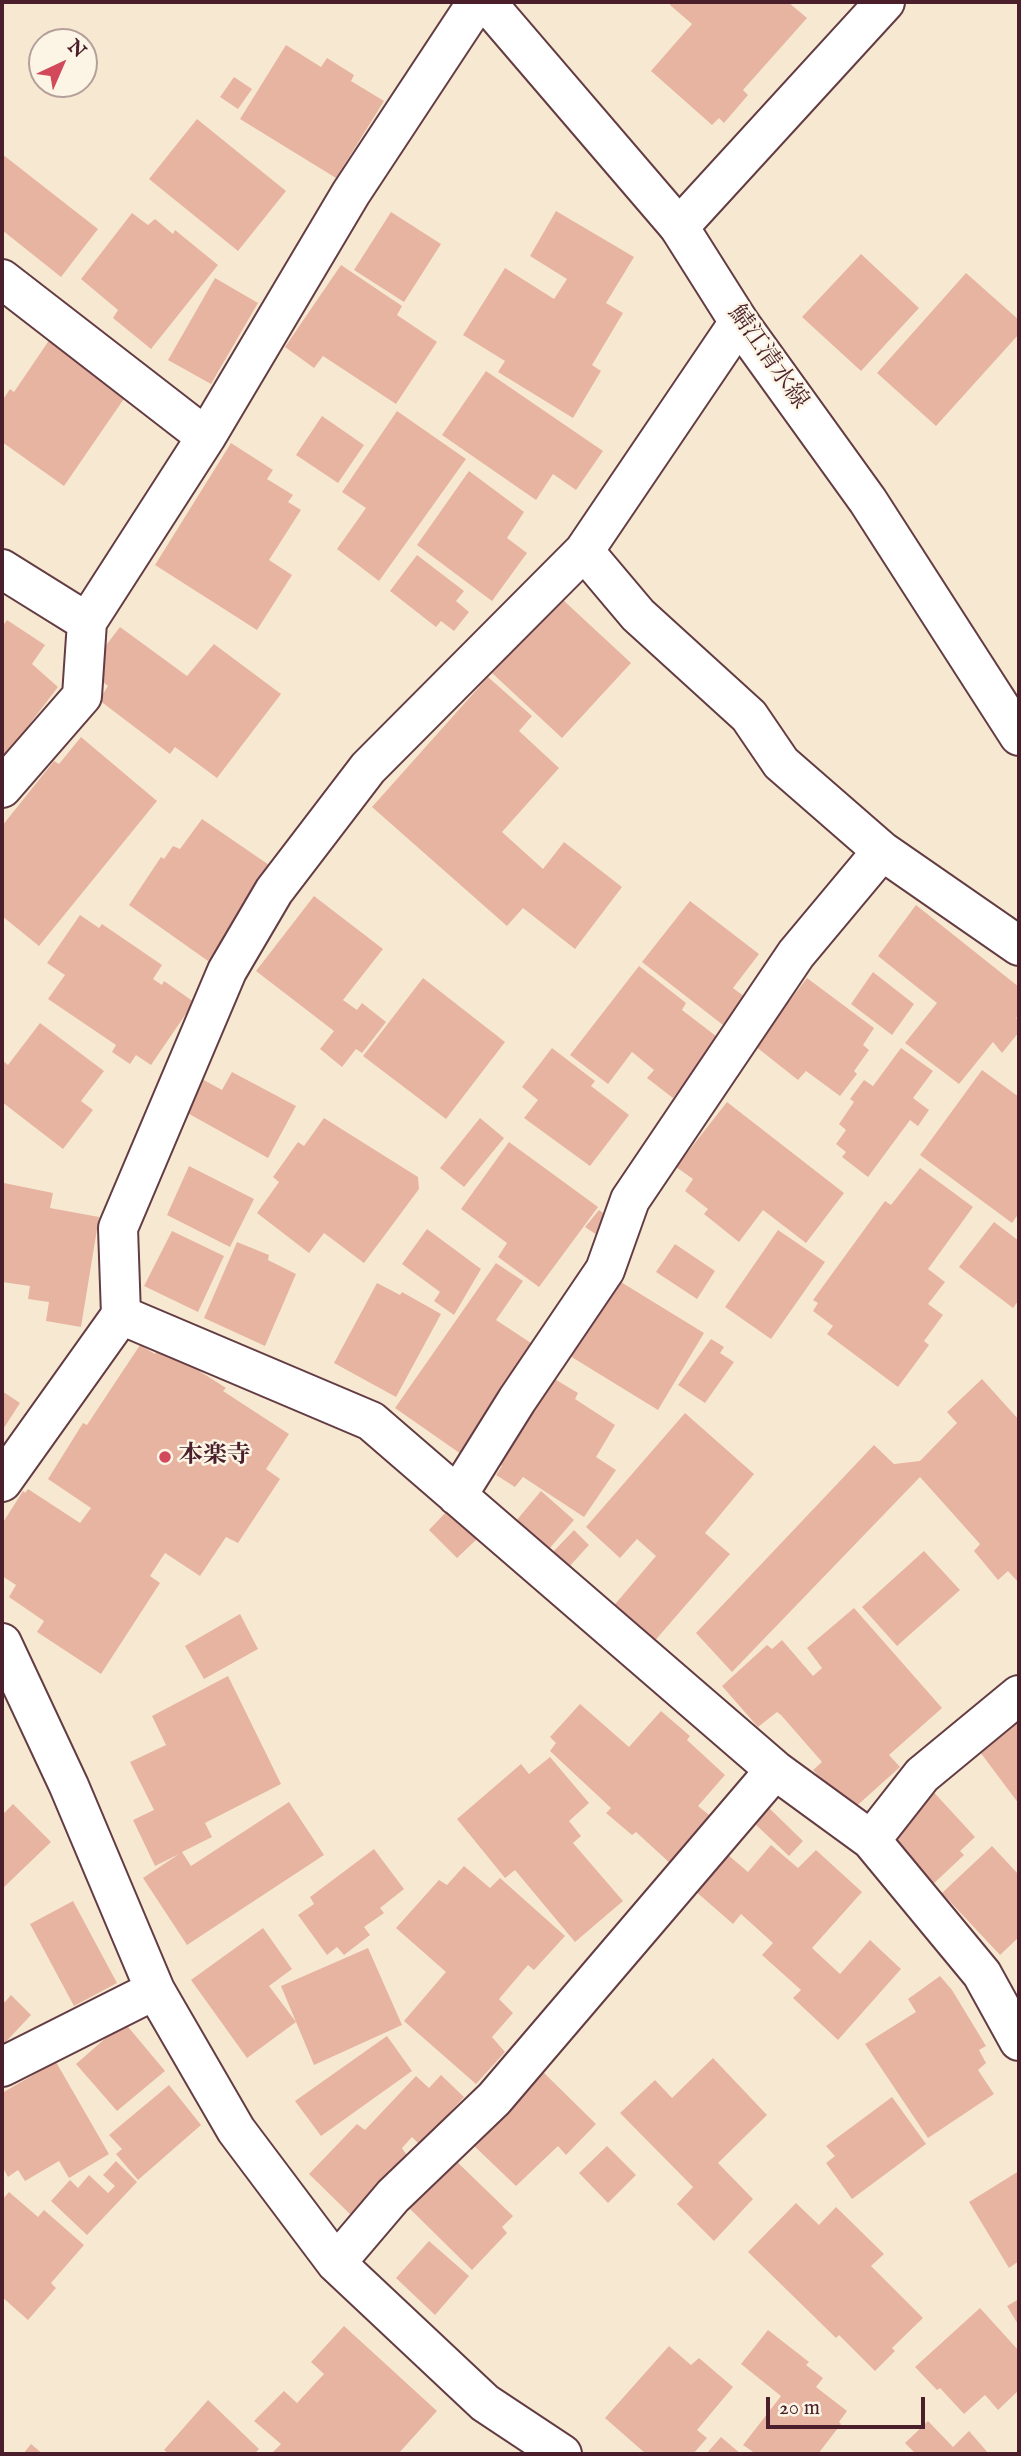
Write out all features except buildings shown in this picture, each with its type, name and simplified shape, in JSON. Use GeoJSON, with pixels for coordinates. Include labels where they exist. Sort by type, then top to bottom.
{"type":"FeatureCollection","features":[{"type":"Feature","properties":{"kind":"street"},"geometry":{"type":"LineString","coordinates":[[2,788],[82,696],[86,622],[206,437],[351,193],[477,2]]}},
{"type":"Feature","properties":{"kind":"street","name":"鯖江清水線"},"geometry":{"type":"LineString","coordinates":[[486,2],[678,227],[739,322],[869,501],[1019,736]]}},
{"type":"Feature","properties":{"kind":"street"},"geometry":{"type":"LineString","coordinates":[[678,227],[885,2]]}},
{"type":"Feature","properties":{"kind":"street"},"geometry":{"type":"LineString","coordinates":[[2,279],[206,437]]}},
{"type":"Feature","properties":{"kind":"street"},"geometry":{"type":"LineString","coordinates":[[2,1482],[121,1315],[118,1227],[227,971],[274,891],[368,768],[584,551],[739,322]]}},
{"type":"Feature","properties":{"kind":"street"},"geometry":{"type":"LineString","coordinates":[[584,551],[638,614],[750,716],[781,763],[882,851],[1019,946]]}},
{"type":"Feature","properties":{"kind":"street"},"geometry":{"type":"LineString","coordinates":[[2,569],[86,622]]}},
{"type":"Feature","properties":{"kind":"street"},"geometry":{"type":"LineString","coordinates":[[457,1496],[517,1400],[605,1270],[630,1200],[796,954],[882,851]]}},
{"type":"Feature","properties":{"kind":"street"},"geometry":{"type":"LineString","coordinates":[[121,1315],[371,1421],[775,1770],[871,1840],[982,1974],[1019,2041]]}},
{"type":"Feature","properties":{"kind":"street"},"geometry":{"type":"LineString","coordinates":[[2,1643],[69,1786],[155,1990],[236,2130],[336,2263],[485,2403],[562,2454]]}},
{"type":"Feature","properties":{"kind":"street"},"geometry":{"type":"LineString","coordinates":[[871,1840],[922,1775],[1019,1695]]}},
{"type":"Feature","properties":{"kind":"street"},"geometry":{"type":"LineString","coordinates":[[336,2263],[393,2196],[494,2099],[775,1770]]}},
{"type":"Feature","properties":{"kind":"street"},"geometry":{"type":"LineString","coordinates":[[2,2067],[155,1990]]}},
{"type":"Feature","properties":{"kind":"place","name":"本楽寺"},"geometry":{"type":"Point","coordinates":[165,1457]}}]}
